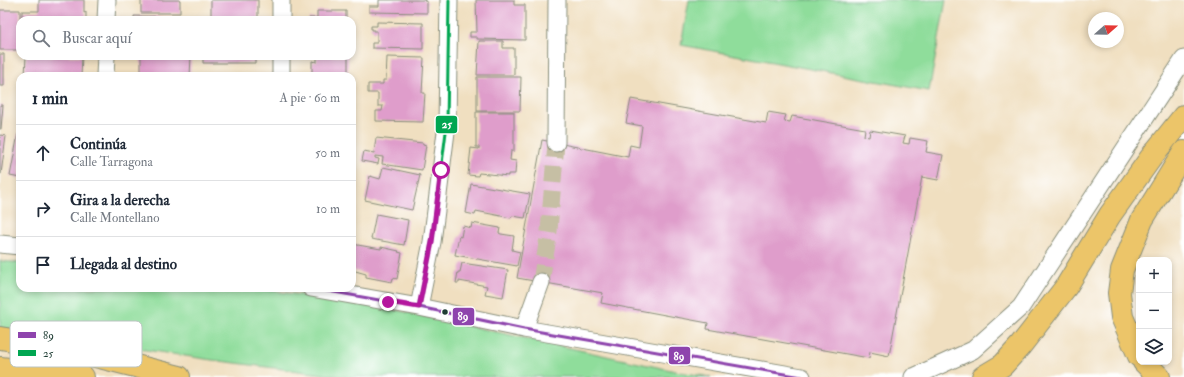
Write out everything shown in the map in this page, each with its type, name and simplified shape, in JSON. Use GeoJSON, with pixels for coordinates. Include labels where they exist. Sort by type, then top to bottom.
{"type":"FeatureCollection","features":[{"type":"Feature","properties":{"kind":"main road"},"geometry":{"type":"LineString","coordinates":[[983,377],[1003,365],[1021,345],[1066,286],[1110,215],[1155,152],[1184,116]]}},
{"type":"Feature","properties":{"kind":"main road"},"geometry":{"type":"LineString","coordinates":[[1136,349],[1122,317],[1119,293],[1122,270],[1142,220],[1184,152]]}},
{"type":"Feature","properties":{"kind":"main road"},"geometry":{"type":"LineString","coordinates":[[0,338],[10,340]]}},
{"type":"Feature","properties":{"kind":"main road"},"geometry":{"type":"LineString","coordinates":[[1147,365],[1159,377]]}},
{"type":"Feature","properties":{"kind":"main road"},"geometry":{"type":"LineString","coordinates":[[140,367],[180,377]]}},
{"type":"Feature","properties":{"kind":"main road"},"geometry":{"type":"LineString","coordinates":[[0,368],[83,377]]}},
{"type":"Feature","properties":{"kind":"street"},"geometry":{"type":"LineString","coordinates":[[106,16],[107,0]]}},
{"type":"Feature","properties":{"kind":"street"},"geometry":{"type":"LineString","coordinates":[[281,0],[281,16]]}},
{"type":"Feature","properties":{"kind":"street"},"geometry":{"type":"LineString","coordinates":[[419,307],[432,242],[447,124],[449,0]]}},
{"type":"Feature","properties":{"kind":"street"},"geometry":{"type":"LineString","coordinates":[[556,143],[557,0]]}},
{"type":"Feature","properties":{"kind":"street"},"geometry":{"type":"LineString","coordinates":[[912,377],[973,350],[1021,308],[1184,59]]}},
{"type":"Feature","properties":{"kind":"street"},"geometry":{"type":"LineString","coordinates":[[105,72],[106,60]]}},
{"type":"Feature","properties":{"kind":"street"},"geometry":{"type":"LineString","coordinates":[[280,72],[281,60]]}},
{"type":"Feature","properties":{"kind":"street"},"geometry":{"type":"LineString","coordinates":[[0,244],[16,246]]}},
{"type":"Feature","properties":{"kind":"street"},"geometry":{"type":"LineString","coordinates":[[524,329],[541,282]]}},
{"type":"Feature","properties":{"kind":"street"},"geometry":{"type":"LineString","coordinates":[[334,292],[419,307],[524,329],[802,377]]}},
{"type":"Feature","properties":{"kind":"green space"},"geometry":{"type":"Polygon","coordinates":[[[689,0],[946,0],[929,91],[681,45],[689,0]]]}},
{"type":"Feature","properties":{"kind":"green space"},"geometry":{"type":"Polygon","coordinates":[[[0,261],[16,263],[16,292],[281,292],[377,306],[680,372],[711,377],[345,377],[142,349],[142,321],[10,321],[10,330],[0,328],[0,261]]]}},
{"type":"Feature","properties":{"kind":"building"},"geometry":{"type":"Polygon","coordinates":[[[39,0],[84,0],[84,13],[86,12],[86,16],[22,16],[22,11],[39,11],[39,0]]]}},
{"type":"Feature","properties":{"kind":"building"},"geometry":{"type":"Polygon","coordinates":[[[141,0],[180,0],[180,13],[141,13],[141,0]]]}},
{"type":"Feature","properties":{"kind":"building"},"geometry":{"type":"Polygon","coordinates":[[[211,0],[258,0],[258,16],[211,16],[211,0]]]}},
{"type":"Feature","properties":{"kind":"building"},"geometry":{"type":"Polygon","coordinates":[[[379,0],[425,0],[424,1],[427,1],[427,13],[369,12],[369,6],[379,6],[379,0]]]}},
{"type":"Feature","properties":{"kind":"building"},"geometry":{"type":"Polygon","coordinates":[[[476,0],[514,0],[514,5],[525,5],[525,40],[477,39],[477,37],[470,37],[470,32],[477,32],[476,0]]]}},
{"type":"Feature","properties":{"kind":"building"},"geometry":{"type":"Polygon","coordinates":[[[0,10],[20,10],[20,16],[16,16],[16,50],[0,50],[0,10]]]}},
{"type":"Feature","properties":{"kind":"building"},"geometry":{"type":"Polygon","coordinates":[[[317,11],[346,11],[346,16],[317,16],[317,11]]]}},
{"type":"Feature","properties":{"kind":"building"},"geometry":{"type":"Polygon","coordinates":[[[377,22],[423,23],[423,49],[372,48],[372,43],[377,43],[377,31],[373,31],[371,26],[377,26],[377,22]]]}},
{"type":"Feature","properties":{"kind":"building"},"geometry":{"type":"Polygon","coordinates":[[[479,41],[503,41],[503,48],[514,48],[514,75],[477,75],[479,41]]]}},
{"type":"Feature","properties":{"kind":"building"},"geometry":{"type":"Polygon","coordinates":[[[0,54],[4,54],[4,86],[0,86],[0,54]]]}},
{"type":"Feature","properties":{"kind":"building"},"geometry":{"type":"Polygon","coordinates":[[[387,57],[424,58],[422,93],[425,93],[423,122],[376,121],[376,111],[382,111],[383,106],[378,106],[378,93],[368,93],[368,84],[383,84],[383,80],[386,80],[387,57]]]}},
{"type":"Feature","properties":{"kind":"building"},"geometry":{"type":"Polygon","coordinates":[[[26,60],[82,60],[81,72],[25,72],[26,60]]]}},
{"type":"Feature","properties":{"kind":"building"},"geometry":{"type":"Polygon","coordinates":[[[141,60],[191,60],[190,72],[141,72],[141,60]]]}},
{"type":"Feature","properties":{"kind":"building"},"geometry":{"type":"Polygon","coordinates":[[[203,60],[255,60],[255,63],[203,63],[203,60]]]}},
{"type":"Feature","properties":{"kind":"building"},"geometry":{"type":"Polygon","coordinates":[[[317,60],[348,60],[348,72],[312,72],[312,61],[317,62],[317,60]]]}},
{"type":"Feature","properties":{"kind":"building"},"geometry":{"type":"Polygon","coordinates":[[[477,77],[521,77],[520,111],[477,111],[477,77]]]}},
{"type":"Feature","properties":{"kind":"building"},"geometry":{"type":"Polygon","coordinates":[[[631,99],[766,123],[768,112],[786,115],[784,121],[790,122],[792,116],[865,129],[864,136],[869,137],[870,130],[905,136],[903,143],[909,144],[910,138],[928,141],[926,152],[943,155],[938,180],[922,177],[889,356],[870,352],[869,358],[707,329],[708,323],[601,303],[603,293],[517,278],[542,140],[628,157],[630,145],[639,147],[642,126],[626,123],[631,99]]]}},
{"type":"Feature","properties":{"kind":"building"},"geometry":{"type":"Polygon","coordinates":[[[0,105],[3,105],[1,129],[0,129],[0,105]]]}},
{"type":"Feature","properties":{"kind":"building"},"geometry":{"type":"Polygon","coordinates":[[[476,112],[514,112],[514,151],[511,151],[510,160],[516,161],[515,174],[508,174],[508,176],[479,173],[478,176],[468,175],[471,148],[479,149],[479,147],[476,147],[476,112]]]}},
{"type":"Feature","properties":{"kind":"building"},"geometry":{"type":"Polygon","coordinates":[[[0,135],[6,136],[1,174],[0,174],[0,135]]]}},
{"type":"Feature","properties":{"kind":"building"},"geometry":{"type":"Polygon","coordinates":[[[376,138],[423,143],[426,145],[422,170],[382,164],[383,157],[375,156],[375,158],[379,159],[378,164],[362,161],[364,151],[374,153],[376,138]]]}},
{"type":"Feature","properties":{"kind":"building"},"geometry":{"type":"Polygon","coordinates":[[[16,144],[16,177],[10,176],[16,144]]]}},
{"type":"Feature","properties":{"kind":"building"},"geometry":{"type":"Polygon","coordinates":[[[383,167],[420,175],[412,210],[365,200],[370,176],[380,179],[383,167]]]}},
{"type":"Feature","properties":{"kind":"building"},"geometry":{"type":"Polygon","coordinates":[[[471,184],[530,194],[525,218],[512,216],[511,218],[476,211],[475,215],[466,213],[471,184]]]}},
{"type":"Feature","properties":{"kind":"building"},"geometry":{"type":"Polygon","coordinates":[[[376,214],[408,220],[404,245],[371,239],[376,214]]]}},
{"type":"Feature","properties":{"kind":"building"},"geometry":{"type":"Polygon","coordinates":[[[472,223],[500,228],[499,233],[514,236],[512,250],[520,252],[517,266],[455,255],[463,226],[471,228],[472,223]]]}},
{"type":"Feature","properties":{"kind":"building"},"geometry":{"type":"Polygon","coordinates":[[[356,245],[381,249],[381,247],[402,253],[397,279],[393,278],[392,282],[366,277],[366,274],[356,271],[356,245]]]}},
{"type":"Feature","properties":{"kind":"building"},"geometry":{"type":"Polygon","coordinates":[[[462,263],[508,270],[503,297],[485,294],[487,286],[459,281],[459,283],[456,283],[458,272],[460,272],[462,263]]]}},
{"type":"Feature","properties":{"kind":"tunnel"},"geometry":{"type":"LineString","coordinates":[[541,282],[549,231],[556,143]]}},
{"type":"Feature","properties":{"kind":"transit line","name":"25"},"geometry":{"type":"LineString","coordinates":[[419,307],[432,242],[447,124],[449,0]]}},
{"type":"Feature","properties":{"kind":"transit line","name":"89"},"geometry":{"type":"LineString","coordinates":[[334,292],[419,307],[524,329],[802,377]]}},
{"type":"Feature","properties":{"kind":"route"},"geometry":{"type":"LineString","coordinates":[[388,302],[419,307],[432,242],[441,170]]}}]}
